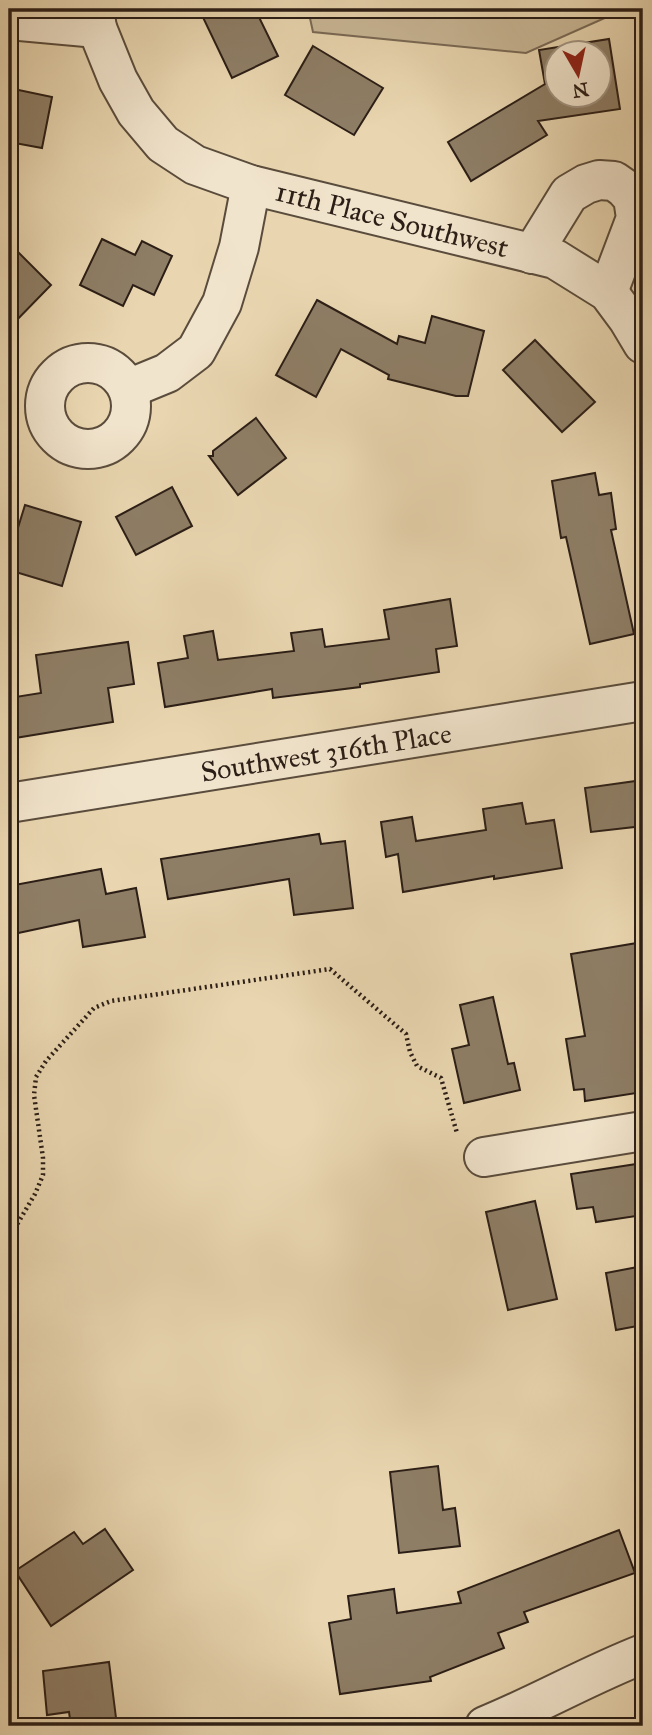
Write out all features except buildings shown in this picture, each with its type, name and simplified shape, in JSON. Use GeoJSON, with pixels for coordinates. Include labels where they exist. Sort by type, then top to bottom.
{"type":"FeatureCollection","features":[{"type":"Feature","properties":{"kind":"street"},"geometry":{"type":"LineString","coordinates":[[9,20],[96,18]]}},
{"type":"Feature","properties":{"kind":"street","name":"11th Place Southwest"},"geometry":{"type":"LineString","coordinates":[[96,18],[118,80],[136,113],[163,144],[195,165],[251,185],[555,259],[608,292],[643,344]]}},
{"type":"Feature","properties":{"kind":"street","name":"11th Place Southwest"},"geometry":{"type":"LineString","coordinates":[[532,254],[569,194],[599,180],[614,181],[633,198],[636,218],[608,292]]}},
{"type":"Feature","properties":{"kind":"street"},"geometry":{"type":"LineString","coordinates":[[128,389],[167,373],[196,351],[222,303],[239,247],[251,185]]}},
{"type":"Feature","properties":{"kind":"street","name":"Southwest 316th Place"},"geometry":{"type":"LineString","coordinates":[[9,803],[643,701]]}},
{"type":"Feature","properties":{"kind":"street"},"geometry":{"type":"LineString","coordinates":[[475,1147],[643,1131]]}},
{"type":"Feature","properties":{"kind":"street"},"geometry":{"type":"LineString","coordinates":[[485,1726],[643,1654]]}},
{"type":"Feature","properties":{"kind":"path"},"geometry":{"type":"LineString","coordinates":[[9,1238],[44,1175],[34,1096],[37,1077],[46,1061],[94,1009],[111,1001],[330,969],[406,1034],[417,1066],[441,1078],[458,1134],[475,1147]]}},
{"type":"Feature","properties":{"kind":"shaded area"},"geometry":{"type":"Polygon","coordinates":[[[308,9],[625,9],[560,38],[544,38],[544,45],[526,53],[313,32],[308,9]]]}}]}
